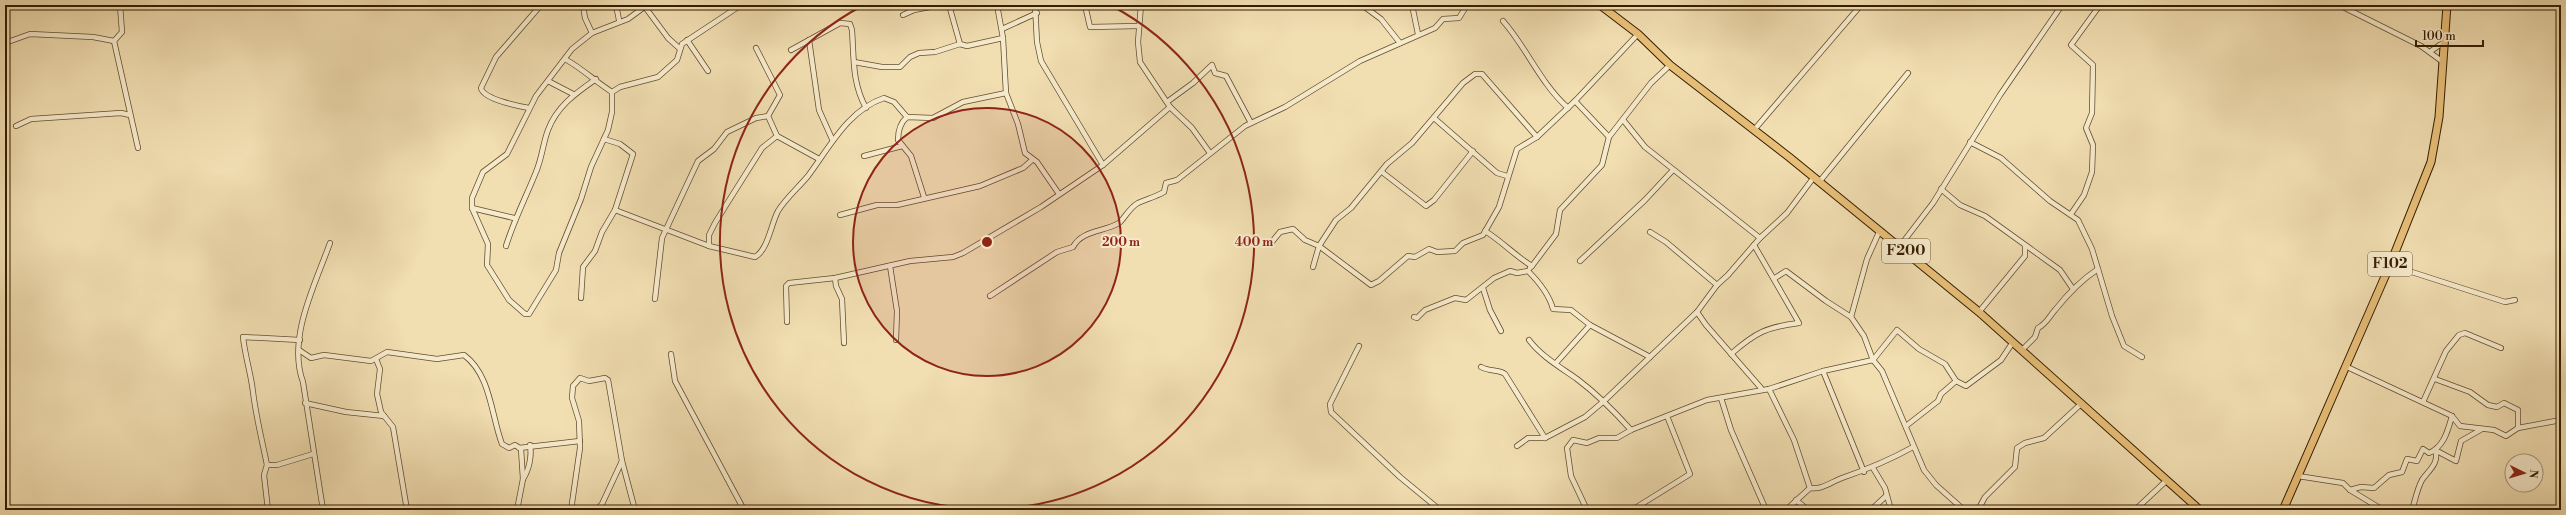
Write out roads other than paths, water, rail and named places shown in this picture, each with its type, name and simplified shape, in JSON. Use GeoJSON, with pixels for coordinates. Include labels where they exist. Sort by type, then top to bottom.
{"type":"FeatureCollection","features":[{"type":"Feature","properties":{"kind":"main road","name":"F200"},"geometry":{"type":"LineString","coordinates":[[1600,5],[1638,34],[1670,65],[1820,181],[1979,312],[2200,510]]}},
{"type":"Feature","properties":{"kind":"main road","name":"F102"},"geometry":{"type":"LineString","coordinates":[[2283,510],[2390,265],[2431,162],[2439,117],[2446,5]]}},
{"type":"Feature","properties":{"kind":"street"},"geometry":{"type":"LineString","coordinates":[[114,42],[122,32],[120,5]]}},
{"type":"Feature","properties":{"kind":"street"},"geometry":{"type":"LineString","coordinates":[[529,108],[508,104],[485,94],[481,88],[496,57],[541,5]]}},
{"type":"Feature","properties":{"kind":"street"},"geometry":{"type":"LineString","coordinates":[[583,5],[585,18],[592,33]]}},
{"type":"Feature","properties":{"kind":"street"},"geometry":{"type":"LineString","coordinates":[[616,5],[620,20]]}},
{"type":"Feature","properties":{"kind":"street"},"geometry":{"type":"LineString","coordinates":[[612,92],[620,87],[658,77],[676,60],[679,48],[688,40],[741,5]]}},
{"type":"Feature","properties":{"kind":"street"},"geometry":{"type":"LineString","coordinates":[[904,15],[914,10],[940,5]]}},
{"type":"Feature","properties":{"kind":"street"},"geometry":{"type":"LineString","coordinates":[[949,5],[960,44]]}},
{"type":"Feature","properties":{"kind":"street"},"geometry":{"type":"LineString","coordinates":[[997,5],[1003,38],[1006,93],[1018,124],[1025,153],[1040,166],[1059,194]]}},
{"type":"Feature","properties":{"kind":"street"},"geometry":{"type":"LineString","coordinates":[[1035,5],[1037,13],[1037,42],[1041,60],[1103,165]]}},
{"type":"Feature","properties":{"kind":"street"},"geometry":{"type":"LineString","coordinates":[[1085,5],[1090,27],[1139,26]]}},
{"type":"Feature","properties":{"kind":"street"},"geometry":{"type":"LineString","coordinates":[[1141,5],[1139,26],[1140,62],[1168,104],[1199,136],[1210,153]]}},
{"type":"Feature","properties":{"kind":"street"},"geometry":{"type":"LineString","coordinates":[[1362,5],[1381,19],[1400,43]]}},
{"type":"Feature","properties":{"kind":"street"},"geometry":{"type":"LineString","coordinates":[[1412,5],[1418,34]]}},
{"type":"Feature","properties":{"kind":"street"},"geometry":{"type":"LineString","coordinates":[[990,296],[1056,252],[1073,247],[1076,242],[1095,231],[1119,223],[1126,212],[1137,203],[1151,200],[1164,192],[1166,183],[1177,180],[1204,160],[1210,153],[1251,123],[1285,107],[1360,61],[1418,34],[1435,28],[1443,19],[1459,18],[1467,5]]}},
{"type":"Feature","properties":{"kind":"street"},"geometry":{"type":"LineString","coordinates":[[1754,130],[1861,5]]}},
{"type":"Feature","properties":{"kind":"street"},"geometry":{"type":"LineString","coordinates":[[1900,246],[1918,224],[1970,142],[2062,5]]}},
{"type":"Feature","properties":{"kind":"street"},"geometry":{"type":"LineString","coordinates":[[2071,214],[2084,195],[2092,172],[2093,144],[2086,128],[2092,113],[2093,65],[2072,45],[2100,5]]}},
{"type":"Feature","properties":{"kind":"street"},"geometry":{"type":"LineString","coordinates":[[2339,5],[2431,51],[2443,62]]}},
{"type":"Feature","properties":{"kind":"street"},"geometry":{"type":"LineString","coordinates":[[612,92],[612,112],[604,139],[589,171],[581,199],[559,253],[556,270],[528,315],[509,300],[487,265],[488,244],[472,208],[472,198],[482,172],[507,154],[529,108],[572,49],[592,33],[620,20],[628,19],[646,6],[668,38],[679,48]]}},
{"type":"Feature","properties":{"kind":"street"},"geometry":{"type":"LineString","coordinates":[[1002,29],[1022,22],[1037,13]]}},
{"type":"Feature","properties":{"kind":"street"},"geometry":{"type":"LineString","coordinates":[[1503,21],[1515,34],[1547,86],[1568,108]]}},
{"type":"Feature","properties":{"kind":"street"},"geometry":{"type":"LineString","coordinates":[[791,50],[840,23],[850,24],[852,30],[858,93],[866,108]]}},
{"type":"Feature","properties":{"kind":"street"},"geometry":{"type":"LineString","coordinates":[[5,43],[30,34],[93,37],[114,42]]}},
{"type":"Feature","properties":{"kind":"street"},"geometry":{"type":"LineString","coordinates":[[1271,243],[1280,232],[1293,229],[1305,240],[1319,246],[1371,285],[1379,281],[1408,256],[1415,257],[1430,249],[1437,252],[1455,251],[1463,243],[1483,235],[1499,207],[1507,176],[1517,149],[1537,137],[1568,108],[1638,34]]}},
{"type":"Feature","properties":{"kind":"street"},"geometry":{"type":"LineString","coordinates":[[854,62],[882,67],[900,67],[910,57],[919,53],[936,52],[960,44],[967,46],[1003,38]]}},
{"type":"Feature","properties":{"kind":"street"},"geometry":{"type":"LineString","coordinates":[[688,40],[708,71]]}},
{"type":"Feature","properties":{"kind":"street"},"geometry":{"type":"LineString","coordinates":[[809,40],[815,66],[815,90],[819,110],[832,139]]}},
{"type":"Feature","properties":{"kind":"street"},"geometry":{"type":"LineString","coordinates":[[114,42],[138,148]]}},
{"type":"Feature","properties":{"kind":"street"},"geometry":{"type":"LineString","coordinates":[[2431,51],[2444,42]]}},
{"type":"Feature","properties":{"kind":"street"},"geometry":{"type":"LineString","coordinates":[[756,48],[780,95],[768,116]]}},
{"type":"Feature","properties":{"kind":"street"},"geometry":{"type":"LineString","coordinates":[[565,59],[596,79],[599,84],[612,92]]}},
{"type":"Feature","properties":{"kind":"street"},"geometry":{"type":"LineString","coordinates":[[787,322],[786,286],[789,283],[835,278],[922,259],[953,257],[963,253],[1103,165],[1212,65],[1215,73],[1226,76],[1251,123]]}},
{"type":"Feature","properties":{"kind":"street"},"geometry":{"type":"LineString","coordinates":[[1414,316],[1417,318],[1425,310],[1455,298],[1466,300],[1494,278],[1510,271],[1517,273],[1528,271],[1556,234],[1560,210],[1602,164],[1609,137],[1624,120],[1651,83],[1670,65]]}},
{"type":"Feature","properties":{"kind":"street"},"geometry":{"type":"LineString","coordinates":[[1312,267],[1319,246],[1333,223],[1351,208],[1388,164],[1403,152],[1463,84],[1480,73],[1537,137]]}},
{"type":"Feature","properties":{"kind":"street"},"geometry":{"type":"LineString","coordinates":[[1820,181],[1908,73]]}},
{"type":"Feature","properties":{"kind":"street"},"geometry":{"type":"LineString","coordinates":[[506,246],[514,218],[537,170],[548,130],[556,115],[573,94],[596,79]]}},
{"type":"Feature","properties":{"kind":"street"},"geometry":{"type":"LineString","coordinates":[[548,81],[573,94]]}},
{"type":"Feature","properties":{"kind":"street"},"geometry":{"type":"LineString","coordinates":[[615,210],[666,228],[709,246],[750,257],[758,255],[779,211],[819,159],[832,139],[875,101],[889,99],[907,116],[933,118],[963,102],[1006,93]]}},
{"type":"Feature","properties":{"kind":"street"},"geometry":{"type":"LineString","coordinates":[[1575,101],[1609,137]]}},
{"type":"Feature","properties":{"kind":"street"},"geometry":{"type":"LineString","coordinates":[[16,126],[31,119],[48,120],[121,113],[130,115]]}},
{"type":"Feature","properties":{"kind":"street"},"geometry":{"type":"LineString","coordinates":[[768,116],[777,136],[819,159]]}},
{"type":"Feature","properties":{"kind":"street"},"geometry":{"type":"LineString","coordinates":[[654,299],[662,238],[686,183],[703,155],[714,149],[727,132],[756,118],[768,116]]}},
{"type":"Feature","properties":{"kind":"street"},"geometry":{"type":"LineString","coordinates":[[907,116],[900,125],[898,140],[911,156],[924,197]]}},
{"type":"Feature","properties":{"kind":"street"},"geometry":{"type":"LineString","coordinates":[[1434,118],[1497,173],[1507,176]]}},
{"type":"Feature","properties":{"kind":"street"},"geometry":{"type":"LineString","coordinates":[[1624,120],[1645,147],[1760,238]]}},
{"type":"Feature","properties":{"kind":"street"},"geometry":{"type":"LineString","coordinates":[[709,246],[709,236],[715,223],[762,148],[777,136]]}},
{"type":"Feature","properties":{"kind":"street"},"geometry":{"type":"LineString","coordinates":[[581,298],[583,267],[595,251],[602,232],[615,210],[633,154],[620,144],[604,139]]}},
{"type":"Feature","properties":{"kind":"street"},"geometry":{"type":"LineString","coordinates":[[1970,142],[2001,158],[2050,201],[2071,214],[2081,224],[2098,269],[2112,316],[2124,346],[2142,357]]}},
{"type":"Feature","properties":{"kind":"street"},"geometry":{"type":"LineString","coordinates":[[864,156],[902,146]]}},
{"type":"Feature","properties":{"kind":"street"},"geometry":{"type":"LineString","coordinates":[[1382,172],[1426,206],[1434,200],[1473,151]]}},
{"type":"Feature","properties":{"kind":"street"},"geometry":{"type":"LineString","coordinates":[[840,215],[876,205],[897,205],[924,197],[980,186],[1023,168],[1032,160]]}},
{"type":"Feature","properties":{"kind":"street"},"geometry":{"type":"LineString","coordinates":[[1580,261],[1645,200],[1673,170]]}},
{"type":"Feature","properties":{"kind":"street"},"geometry":{"type":"LineString","coordinates":[[1517,446],[1528,438],[1545,438],[1585,417],[1604,401],[1697,312],[1717,285],[1728,275],[1760,238],[1787,213],[1814,177]]}},
{"type":"Feature","properties":{"kind":"street"},"geometry":{"type":"LineString","coordinates":[[1941,189],[1960,205],[1985,216],[2060,270],[2073,289]]}},
{"type":"Feature","properties":{"kind":"street"},"geometry":{"type":"LineString","coordinates":[[472,208],[514,218]]}},
{"type":"Feature","properties":{"kind":"street"},"geometry":{"type":"LineString","coordinates":[[1851,317],[1867,259],[1880,230]]}},
{"type":"Feature","properties":{"kind":"street"},"geometry":{"type":"LineString","coordinates":[[1485,231],[1510,248],[1515,256],[1532,266]]}},
{"type":"Feature","properties":{"kind":"street"},"geometry":{"type":"LineString","coordinates":[[1650,232],[1666,242],[1717,285]]}},
{"type":"Feature","properties":{"kind":"street"},"geometry":{"type":"LineString","coordinates":[[323,510],[305,403],[303,382],[299,370],[299,350],[302,322],[330,243]]}},
{"type":"Feature","properties":{"kind":"street"},"geometry":{"type":"LineString","coordinates":[[1731,354],[1748,340],[1772,326],[1799,323],[1775,278],[1754,245]]}},
{"type":"Feature","properties":{"kind":"street"},"geometry":{"type":"LineString","coordinates":[[1979,312],[2025,256],[2025,246]]}},
{"type":"Feature","properties":{"kind":"street"},"geometry":{"type":"LineString","coordinates":[[2390,265],[2505,302],[2515,300]]}},
{"type":"Feature","properties":{"kind":"street"},"geometry":{"type":"LineString","coordinates":[[890,266],[897,311],[896,340]]}},
{"type":"Feature","properties":{"kind":"street"},"geometry":{"type":"LineString","coordinates":[[2022,350],[2034,337],[2038,328],[2047,324],[2054,311],[2073,289],[2098,269]]}},
{"type":"Feature","properties":{"kind":"street"},"geometry":{"type":"LineString","coordinates":[[1528,271],[1539,281],[1551,301],[1553,310],[1571,310],[1590,325],[1650,357]]}},
{"type":"Feature","properties":{"kind":"street"},"geometry":{"type":"LineString","coordinates":[[1775,278],[1786,271],[1826,301],[1851,317],[1864,336],[1874,360],[1882,371],[1906,426],[1913,447],[1930,479],[1964,510]]}},
{"type":"Feature","properties":{"kind":"street"},"geometry":{"type":"LineString","coordinates":[[835,278],[836,286],[842,300],[844,343]]}},
{"type":"Feature","properties":{"kind":"street"},"geometry":{"type":"LineString","coordinates":[[1483,288],[1490,310],[1501,331]]}},
{"type":"Feature","properties":{"kind":"street"},"geometry":{"type":"LineString","coordinates":[[1697,312],[1706,325],[1761,388]]}},
{"type":"Feature","properties":{"kind":"street"},"geometry":{"type":"LineString","coordinates":[[1556,363],[1590,325]]}},
{"type":"Feature","properties":{"kind":"street"},"geometry":{"type":"LineString","coordinates":[[1587,510],[1571,476],[1567,457],[1568,444],[1573,440],[1587,443],[1599,438],[1617,438],[1631,430],[1708,400],[1761,388],[1769,389],[1823,371],[1874,360],[1897,330],[1919,349],[1945,364],[1956,380],[1966,386],[2001,360],[2013,342]]}},
{"type":"Feature","properties":{"kind":"street"},"geometry":{"type":"LineString","coordinates":[[2423,402],[2435,379],[2446,351],[2459,335],[2465,334],[2501,348]]}},
{"type":"Feature","properties":{"kind":"street"},"geometry":{"type":"LineString","coordinates":[[268,510],[264,475],[267,465],[257,425],[258,416],[253,405],[243,337],[300,340]]}},
{"type":"Feature","properties":{"kind":"street"},"geometry":{"type":"LineString","coordinates":[[1529,340],[1539,353],[1556,363],[1604,401],[1631,430]]}},
{"type":"Feature","properties":{"kind":"street"},"geometry":{"type":"LineString","coordinates":[[1359,346],[1330,404],[1330,412],[1400,477],[1440,510]]}},
{"type":"Feature","properties":{"kind":"street"},"geometry":{"type":"LineString","coordinates":[[299,350],[311,358],[324,355],[376,359],[387,352],[437,359],[464,355],[469,359],[488,390],[502,444],[509,448],[515,445],[521,449],[522,479],[516,510]]}},
{"type":"Feature","properties":{"kind":"street"},"geometry":{"type":"LineString","coordinates":[[671,354],[675,381],[744,510]]}},
{"type":"Feature","properties":{"kind":"street"},"geometry":{"type":"LineString","coordinates":[[376,359],[380,369],[377,394],[381,412],[393,427],[407,510]]}},
{"type":"Feature","properties":{"kind":"street"},"geometry":{"type":"LineString","coordinates":[[2345,366],[2452,416],[2460,426],[2494,430],[2506,436],[2518,428],[2560,419],[2561,392]]}},
{"type":"Feature","properties":{"kind":"street"},"geometry":{"type":"LineString","coordinates":[[1481,367],[1488,371],[1501,371],[1505,374],[1545,438]]}},
{"type":"Feature","properties":{"kind":"street"},"geometry":{"type":"LineString","coordinates":[[1823,371],[1864,472]]}},
{"type":"Feature","properties":{"kind":"street"},"geometry":{"type":"LineString","coordinates":[[571,510],[579,466],[580,441],[578,421],[572,398],[573,386],[580,378],[589,381],[605,378],[608,380],[622,461],[635,510]]}},
{"type":"Feature","properties":{"kind":"street"},"geometry":{"type":"LineString","coordinates":[[2435,379],[2470,392],[2488,405],[2497,406],[2504,403],[2518,410],[2518,428]]}},
{"type":"Feature","properties":{"kind":"street"},"geometry":{"type":"LineString","coordinates":[[1906,426],[1938,401],[1941,394],[1956,380]]}},
{"type":"Feature","properties":{"kind":"street"},"geometry":{"type":"LineString","coordinates":[[1769,389],[1794,440],[1810,488]]}},
{"type":"Feature","properties":{"kind":"street"},"geometry":{"type":"LineString","coordinates":[[1721,398],[1731,430],[1766,510]]}},
{"type":"Feature","properties":{"kind":"street"},"geometry":{"type":"LineString","coordinates":[[305,403],[346,412],[384,416]]}},
{"type":"Feature","properties":{"kind":"street"},"geometry":{"type":"LineString","coordinates":[[1978,510],[1986,497],[2015,467],[2017,448],[2025,443],[2044,438],[2082,403]]}},
{"type":"Feature","properties":{"kind":"street"},"geometry":{"type":"LineString","coordinates":[[1632,510],[1690,474],[1667,416]]}},
{"type":"Feature","properties":{"kind":"street"},"geometry":{"type":"LineString","coordinates":[[2350,490],[2361,487],[2374,488],[2389,475],[2402,472],[2407,459],[2417,461],[2423,449],[2429,453],[2435,450],[2446,435],[2452,416]]}},
{"type":"Feature","properties":{"kind":"street"},"geometry":{"type":"LineString","coordinates":[[2435,450],[2456,461],[2461,441],[2483,428]]}},
{"type":"Feature","properties":{"kind":"street"},"geometry":{"type":"LineString","coordinates":[[518,448],[530,445],[580,441]]}},
{"type":"Feature","properties":{"kind":"street"},"geometry":{"type":"LineString","coordinates":[[522,479],[527,473],[531,451],[530,445]]}},
{"type":"Feature","properties":{"kind":"street"},"geometry":{"type":"LineString","coordinates":[[1786,510],[1810,488],[1818,489],[1842,478],[1864,472],[1913,447]]}},
{"type":"Feature","properties":{"kind":"street"},"geometry":{"type":"LineString","coordinates":[[2412,510],[2422,480],[2435,462],[2437,455],[2435,450]]}},
{"type":"Feature","properties":{"kind":"street"},"geometry":{"type":"LineString","coordinates":[[267,465],[277,465],[313,454]]}},
{"type":"Feature","properties":{"kind":"street"},"geometry":{"type":"LineString","coordinates":[[596,510],[602,504],[622,461]]}},
{"type":"Feature","properties":{"kind":"street"},"geometry":{"type":"LineString","coordinates":[[1872,468],[1885,488],[1891,510]]}},
{"type":"Feature","properties":{"kind":"street"},"geometry":{"type":"LineString","coordinates":[[2298,476],[2343,483],[2350,490],[2383,510]]}},
{"type":"Feature","properties":{"kind":"street"},"geometry":{"type":"LineString","coordinates":[[2134,510],[2166,481]]}},
{"type":"Feature","properties":{"kind":"street"},"geometry":{"type":"LineString","coordinates":[[1871,510],[1886,496]]}},
{"type":"Feature","properties":{"kind":"street"},"geometry":{"type":"LineString","coordinates":[[1796,500],[1808,510]]}}]}
